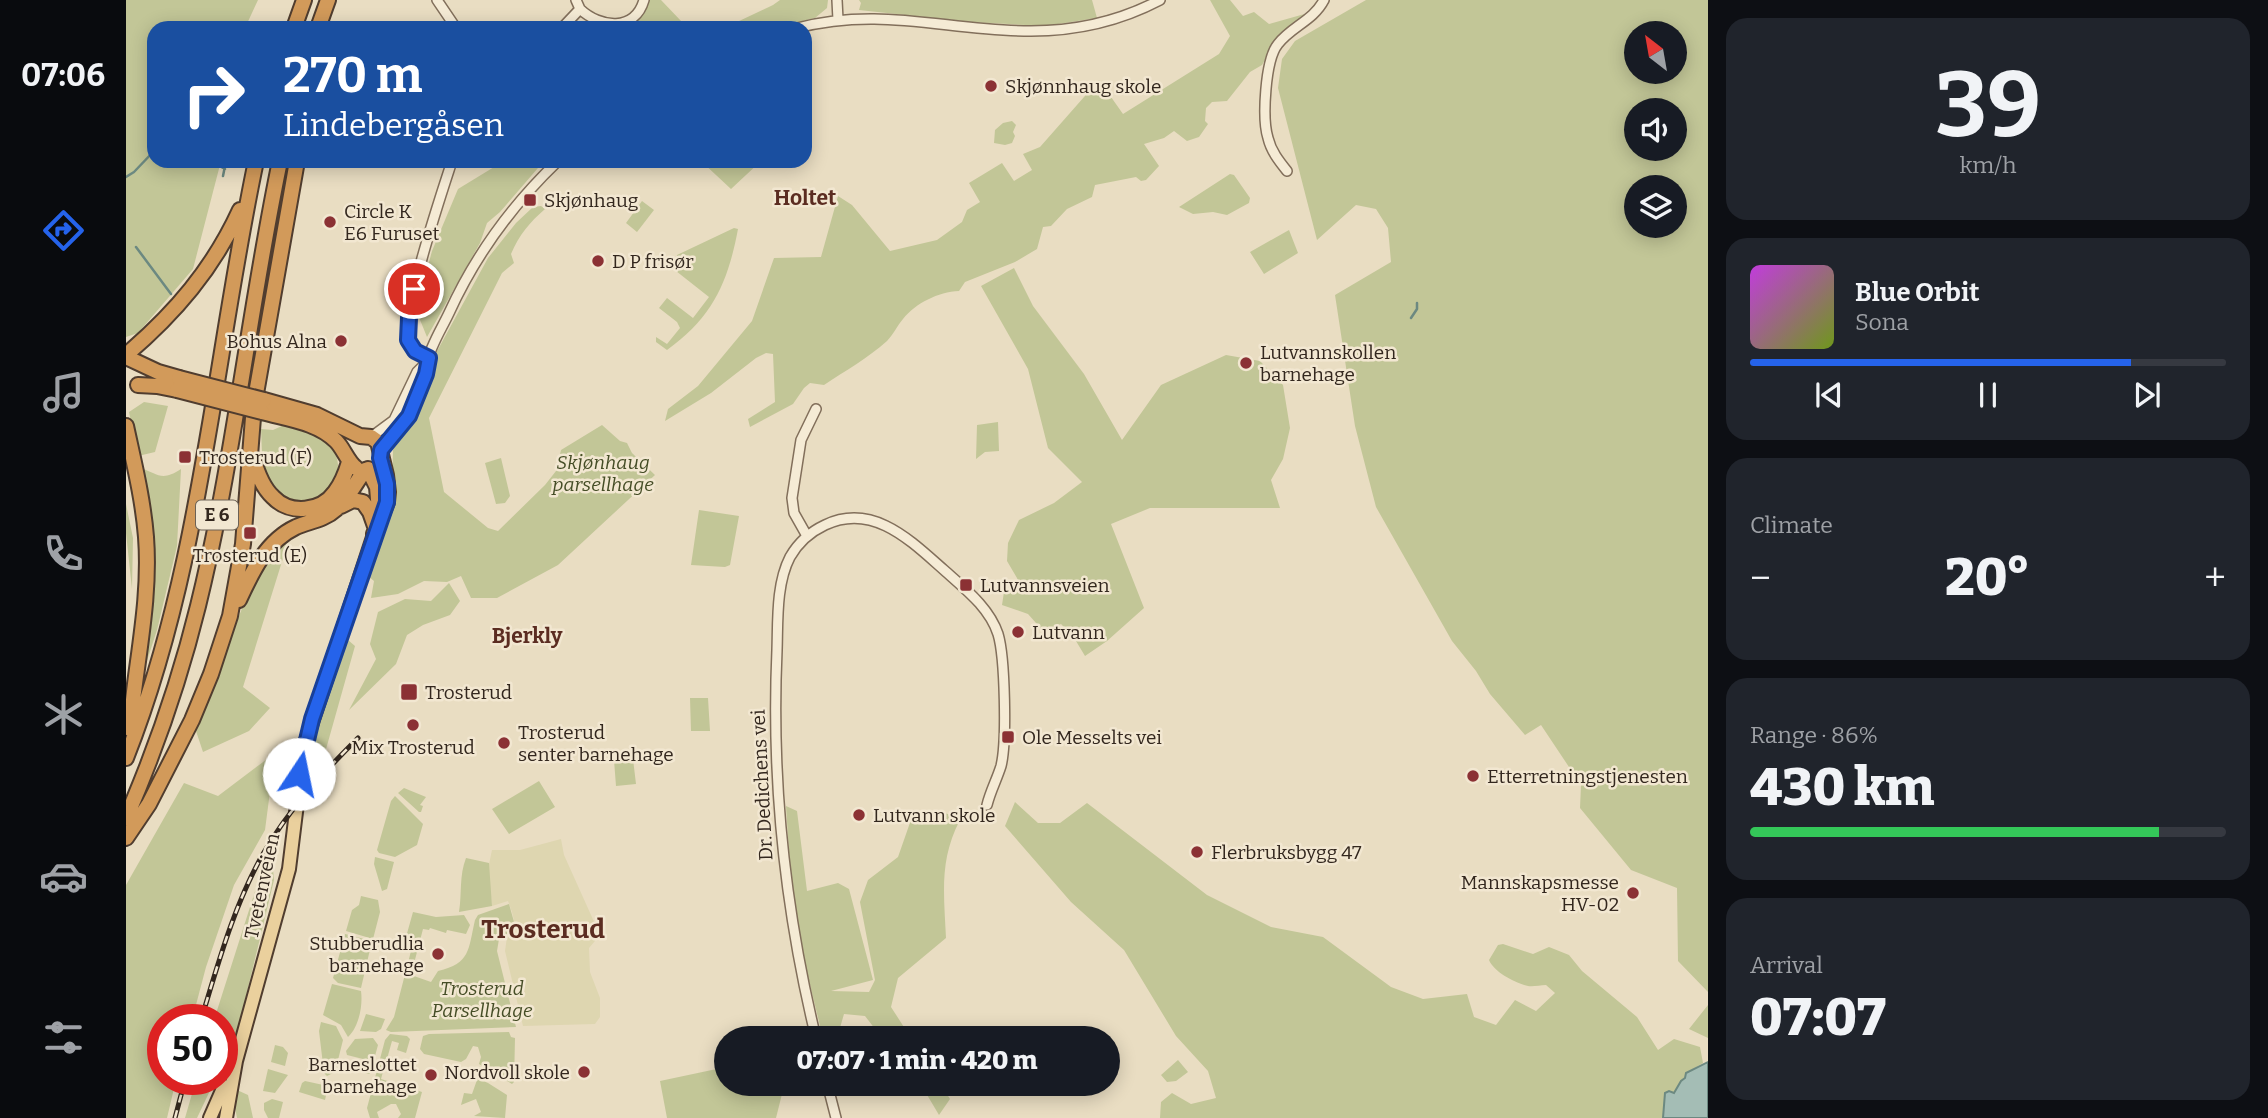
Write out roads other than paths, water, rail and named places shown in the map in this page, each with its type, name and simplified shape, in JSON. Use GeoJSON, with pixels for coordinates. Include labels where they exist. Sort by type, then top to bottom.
{"type":"FeatureCollection","features":[{"type":"Feature","properties":{"kind":"highway"},"geometry":{"type":"LineString","coordinates":[[296,21],[304,0]]}},
{"type":"Feature","properties":{"kind":"highway"},"geometry":{"type":"LineString","coordinates":[[321,21],[328,0]]}},
{"type":"Feature","properties":{"kind":"highway","name":"E 6"},"geometry":{"type":"LineString","coordinates":[[127,756],[158,663],[183,566],[255,168]]}},
{"type":"Feature","properties":{"kind":"highway","name":"E 6"},"geometry":{"type":"LineString","coordinates":[[126,818],[161,730],[198,605],[216,522],[279,168]]}},
{"type":"Feature","properties":{"kind":"highway","name":"E 6"},"geometry":{"type":"LineString","coordinates":[[126,838],[149,804],[192,720],[230,616],[243,544],[254,405],[296,168]]}},
{"type":"Feature","properties":{"kind":"highway"},"geometry":{"type":"LineString","coordinates":[[126,356],[192,291],[220,250],[251,186]]}},
{"type":"Feature","properties":{"kind":"highway","name":"Tvetenveien"},"geometry":{"type":"LineString","coordinates":[[126,356],[178,384],[263,406],[317,415],[378,442],[388,492],[377,527]]}},
{"type":"Feature","properties":{"kind":"highway"},"geometry":{"type":"LineString","coordinates":[[132,388],[143,372],[139,364]]}},
{"type":"Feature","properties":{"kind":"highway","name":"Tvetenveien"},"geometry":{"type":"LineString","coordinates":[[132,388],[178,384]]}},
{"type":"Feature","properties":{"kind":"highway","name":"Tvetenveien"},"geometry":{"type":"LineString","coordinates":[[263,406],[319,428],[334,439],[356,468],[366,469],[377,487],[377,527]]}},
{"type":"Feature","properties":{"kind":"highway"},"geometry":{"type":"LineString","coordinates":[[126,426],[141,497],[146,538],[143,630],[127,756]]}},
{"type":"Feature","properties":{"kind":"highway"},"geometry":{"type":"LineString","coordinates":[[337,503],[350,442],[365,436]]}},
{"type":"Feature","properties":{"kind":"highway","name":"E 6"},"geometry":{"type":"LineString","coordinates":[[251,453],[265,488],[281,504],[304,509],[337,503]]}},
{"type":"Feature","properties":{"kind":"highway"},"geometry":{"type":"LineString","coordinates":[[337,503],[366,469],[377,463],[380,454]]}},
{"type":"Feature","properties":{"kind":"highway"},"geometry":{"type":"LineString","coordinates":[[337,503],[358,500],[366,504],[377,527]]}},
{"type":"Feature","properties":{"kind":"highway","name":"E 6"},"geometry":{"type":"LineString","coordinates":[[230,616],[261,558],[282,536],[337,503]]}},
{"type":"Feature","properties":{"kind":"main road","name":"Tvetenveien"},"geometry":{"type":"LineString","coordinates":[[238,1054],[285,885],[299,774],[308,733],[377,527]]}},
{"type":"Feature","properties":{"kind":"main road","name":"Tvetenveien"},"geometry":{"type":"LineString","coordinates":[[211,1118],[221,1095]]}},
{"type":"Feature","properties":{"kind":"main road","name":"Tvetenveien"},"geometry":{"type":"LineString","coordinates":[[226,1118],[230,1095]]}},
{"type":"Feature","properties":{"kind":"street"},"geometry":{"type":"LineString","coordinates":[[437,0],[451,21]]}},
{"type":"Feature","properties":{"kind":"street"},"geometry":{"type":"LineString","coordinates":[[625,21],[636,15],[643,0]]}},
{"type":"Feature","properties":{"kind":"street"},"geometry":{"type":"LineString","coordinates":[[837,0],[838,20]]}},
{"type":"Feature","properties":{"kind":"street"},"geometry":{"type":"LineString","coordinates":[[812,25],[838,20],[887,18],[1007,30],[1056,30],[1101,23],[1160,0]]}},
{"type":"Feature","properties":{"kind":"street"},"geometry":{"type":"LineString","coordinates":[[1287,171],[1278,162],[1266,131],[1269,60],[1280,42],[1314,15],[1324,0]]}},
{"type":"Feature","properties":{"kind":"street"},"geometry":{"type":"LineString","coordinates":[[567,21],[578,5],[596,21]]}},
{"type":"Feature","properties":{"kind":"street"},"geometry":{"type":"LineString","coordinates":[[428,360],[410,344],[409,318],[414,289],[450,168]]}},
{"type":"Feature","properties":{"kind":"street"},"geometry":{"type":"LineString","coordinates":[[380,454],[409,416],[426,374],[428,360],[453,304],[481,254],[496,230],[551,168]]}},
{"type":"Feature","properties":{"kind":"street"},"geometry":{"type":"LineString","coordinates":[[365,436],[384,429],[394,420],[417,372],[428,360]]}},
{"type":"Feature","properties":{"kind":"street"},"geometry":{"type":"LineString","coordinates":[[816,410],[801,440],[792,498],[794,513],[807,536],[832,522],[850,519],[867,519],[890,526],[962,586],[987,614],[998,635],[1002,651],[1003,741],[1000,767],[986,805]]}},
{"type":"Feature","properties":{"kind":"street","name":"Dr. Dedichens vei"},"geometry":{"type":"LineString","coordinates":[[807,536],[790,558],[782,580],[775,744],[780,829],[788,897],[814,1026]]}},
{"type":"Feature","properties":{"kind":"street"},"geometry":{"type":"LineString","coordinates":[[830,1096],[836,1118]]}},
{"type":"Feature","properties":{"kind":"water"},"geometry":{"type":"Polygon","coordinates":[[[1708,1062],[1708,1118],[1663,1118],[1665,1093],[1674,1093],[1686,1073],[1708,1062]]]}},
{"type":"Feature","properties":{"kind":"waterway"},"geometry":{"type":"LineString","coordinates":[[126,177],[147,158]]}},
{"type":"Feature","properties":{"kind":"waterway"},"geometry":{"type":"LineString","coordinates":[[223,176],[225,168]]}},
{"type":"Feature","properties":{"kind":"waterway"},"geometry":{"type":"LineString","coordinates":[[136,247],[171,294]]}},
{"type":"Feature","properties":{"kind":"waterway"},"geometry":{"type":"LineString","coordinates":[[1411,318],[1417,309],[1417,303]]}},
{"type":"Feature","properties":{"kind":"railway"},"geometry":{"type":"LineString","coordinates":[[206,1004],[235,914],[263,854],[306,793],[358,738]]}},
{"type":"Feature","properties":{"kind":"railway"},"geometry":{"type":"LineString","coordinates":[[175,1118],[181,1095]]}},
{"type":"Feature","properties":{"kind":"place","name":"Skjønnhaug skole"},"geometry":{"type":"Point","coordinates":[991,86]}},
{"type":"Feature","properties":{"kind":"place","name":"Skjønhaug"},"geometry":{"type":"Point","coordinates":[530,200]}},
{"type":"Feature","properties":{"kind":"place","name":"Circle K E6 Furuset"},"geometry":{"type":"Point","coordinates":[330,222]}},
{"type":"Feature","properties":{"kind":"place","name":"D P frisør"},"geometry":{"type":"Point","coordinates":[598,261]}},
{"type":"Feature","properties":{"kind":"place","name":"Bohus Alna"},"geometry":{"type":"Point","coordinates":[341,341]}},
{"type":"Feature","properties":{"kind":"place","name":"Lutvannskollen barnehage"},"geometry":{"type":"Point","coordinates":[1246,363]}},
{"type":"Feature","properties":{"kind":"place","name":"Trosterud (F)"},"geometry":{"type":"Point","coordinates":[185,457]}},
{"type":"Feature","properties":{"kind":"place","name":"Trosterud (E)"},"geometry":{"type":"Point","coordinates":[250,533]}},
{"type":"Feature","properties":{"kind":"place","name":"Lutvannsveien"},"geometry":{"type":"Point","coordinates":[966,585]}},
{"type":"Feature","properties":{"kind":"place","name":"Lutvann"},"geometry":{"type":"Point","coordinates":[1018,632]}},
{"type":"Feature","properties":{"kind":"place","name":"Trosterud"},"geometry":{"type":"Point","coordinates":[409,692]}},
{"type":"Feature","properties":{"kind":"place","name":"Mix Trosterud"},"geometry":{"type":"Point","coordinates":[413,725]}},
{"type":"Feature","properties":{"kind":"place","name":"Ole Messelts vei"},"geometry":{"type":"Point","coordinates":[1008,737]}},
{"type":"Feature","properties":{"kind":"place","name":"Trosterud senter barnehage"},"geometry":{"type":"Point","coordinates":[504,743]}},
{"type":"Feature","properties":{"kind":"place","name":"Etterretningstjenesten"},"geometry":{"type":"Point","coordinates":[1473,776]}},
{"type":"Feature","properties":{"kind":"place","name":"Lutvann skole"},"geometry":{"type":"Point","coordinates":[859,815]}},
{"type":"Feature","properties":{"kind":"place","name":"Flerbruksbygg 47"},"geometry":{"type":"Point","coordinates":[1197,852]}},
{"type":"Feature","properties":{"kind":"place","name":"Mannskapsmesse HV-02"},"geometry":{"type":"Point","coordinates":[1633,893]}},
{"type":"Feature","properties":{"kind":"place","name":"Stubberudlia barnehage"},"geometry":{"type":"Point","coordinates":[438,954]}},
{"type":"Feature","properties":{"kind":"place","name":"Nordvoll skole"},"geometry":{"type":"Point","coordinates":[584,1072]}},
{"type":"Feature","properties":{"kind":"place","name":"Barneslottet barnehage"},"geometry":{"type":"Point","coordinates":[431,1075]}},
{"type":"Feature","properties":{"kind":"district","name":"Holtet"},"geometry":{"type":"Point","coordinates":[805,198]}},
{"type":"Feature","properties":{"kind":"district","name":"Bjerkly"},"geometry":{"type":"Point","coordinates":[527,636]}},
{"type":"Feature","properties":{"kind":"district","name":"Trosterud"},"geometry":{"type":"Point","coordinates":[543,929]}},
{"type":"Feature","properties":{"kind":"park label","name":"Skjønhaug parsellhage"},"geometry":{"type":"Point","coordinates":[603,473]}},
{"type":"Feature","properties":{"kind":"park label","name":"Trosterud Parsellhage"},"geometry":{"type":"Point","coordinates":[482,999]}}]}
